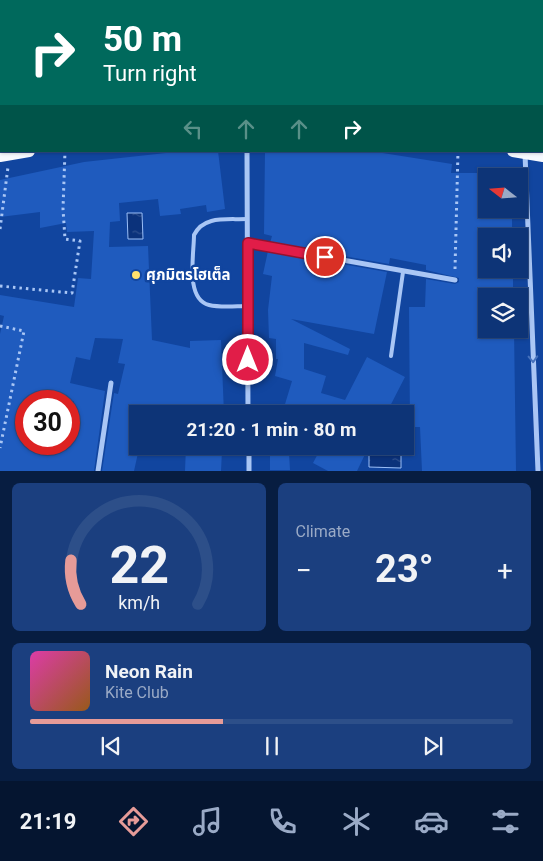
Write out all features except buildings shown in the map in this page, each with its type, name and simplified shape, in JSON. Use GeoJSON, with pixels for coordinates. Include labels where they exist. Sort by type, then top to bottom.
{"type":"FeatureCollection","features":[{"type":"Feature","properties":{"kind":"main road"},"geometry":{"type":"LineString","coordinates":[[5,155],[23,152]]}},
{"type":"Feature","properties":{"kind":"main road"},"geometry":{"type":"LineString","coordinates":[[519,152],[543,156]]}},
{"type":"Feature","properties":{"kind":"street"},"geometry":{"type":"LineString","coordinates":[[246,152],[248,405]]}},
{"type":"Feature","properties":{"kind":"street"},"geometry":{"type":"LineString","coordinates":[[519,152],[538,471]]}},
{"type":"Feature","properties":{"kind":"street"},"geometry":{"type":"LineString","coordinates":[[248,243],[455,280]]}},
{"type":"Feature","properties":{"kind":"street"},"geometry":{"type":"LineString","coordinates":[[98,471],[112,383]]}},
{"type":"Feature","properties":{"kind":"street"},"geometry":{"type":"LineString","coordinates":[[249,455],[249,471]]}},
{"type":"Feature","properties":{"kind":"lane"},"geometry":{"type":"LineString","coordinates":[[247,219],[215,220],[201,224],[197,229],[194,235],[193,291],[201,302],[208,305],[248,306]]}},
{"type":"Feature","properties":{"kind":"lane"},"geometry":{"type":"LineString","coordinates":[[390,356],[403,272]]}},
{"type":"Feature","properties":{"kind":"path"},"geometry":{"type":"LineString","coordinates":[[0,286],[72,293],[80,241],[66,239],[63,209],[65,152]]}},
{"type":"Feature","properties":{"kind":"path"},"geometry":{"type":"LineString","coordinates":[[455,280],[458,152]]}},
{"type":"Feature","properties":{"kind":"path"},"geometry":{"type":"LineString","coordinates":[[0,229],[5,155]]}},
{"type":"Feature","properties":{"kind":"path"},"geometry":{"type":"LineString","coordinates":[[0,326],[24,330],[0,448]]}},
{"type":"Feature","properties":{"kind":"water"},"geometry":{"type":"Polygon","coordinates":[[[127,213],[142,213],[143,239],[128,239],[127,213]]]}},
{"type":"Feature","properties":{"kind":"water"},"geometry":{"type":"Polygon","coordinates":[[[369,455],[401,455],[401,468],[369,467],[369,455]]]}},
{"type":"Feature","properties":{"kind":"place","name":"ศุภมิตรโฮเต็ล"},"geometry":{"type":"Point","coordinates":[136,275]}},
{"type":"Feature","properties":{"kind":"route"},"geometry":{"type":"LineString","coordinates":[[248,360],[248,243],[325,257]]}}]}
